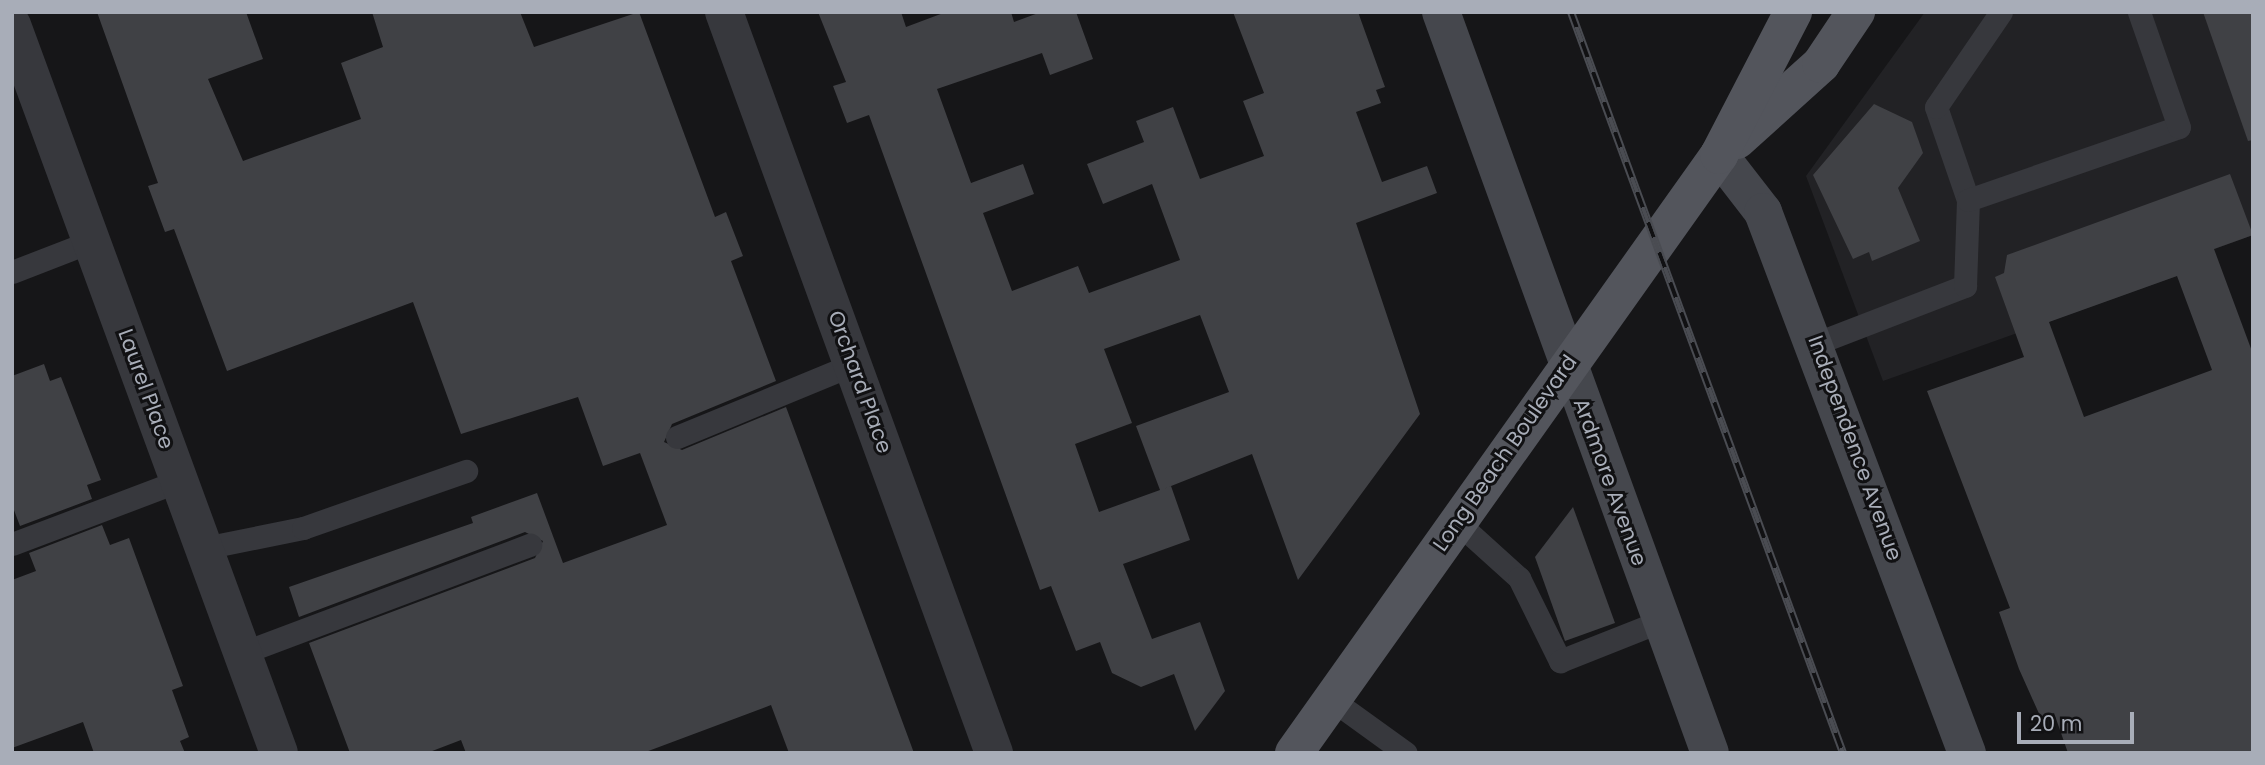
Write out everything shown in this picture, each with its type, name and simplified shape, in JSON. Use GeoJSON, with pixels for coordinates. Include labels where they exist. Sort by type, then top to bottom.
{"type":"FeatureCollection","features":[{"type":"Feature","properties":{"kind":"main road","name":"Long Beach Boulevard"},"geometry":{"type":"LineString","coordinates":[[1294,753],[1567,365],[1719,155],[1793,12]]}},
{"type":"Feature","properties":{"kind":"main road","name":"Long Beach Boulevard"},"geometry":{"type":"LineString","coordinates":[[1719,155],[1821,64],[1856,12]]}},
{"type":"Feature","properties":{"kind":"street","name":"Orchard Place"},"geometry":{"type":"LineString","coordinates":[[724,12],[994,753]]}},
{"type":"Feature","properties":{"kind":"street","name":"Ardmore Avenue"},"geometry":{"type":"LineString","coordinates":[[1441,12],[1710,753]]}},
{"type":"Feature","properties":{"kind":"street","name":"Laurel Place"},"geometry":{"type":"LineString","coordinates":[[12,24],[279,753]]}},
{"type":"Feature","properties":{"kind":"street","name":"Independence Avenue"},"geometry":{"type":"LineString","coordinates":[[1719,155],[1763,212],[1817,343],[1968,753]]}},
{"type":"Feature","properties":{"kind":"lane"},"geometry":{"type":"LineString","coordinates":[[1817,343],[1965,286],[1968,200],[1936,107],[2001,12]]}},
{"type":"Feature","properties":{"kind":"lane"},"geometry":{"type":"LineString","coordinates":[[1968,200],[2179,127],[2139,12]]}},
{"type":"Feature","properties":{"kind":"lane"},"geometry":{"type":"LineString","coordinates":[[12,272],[92,241]]}},
{"type":"Feature","properties":{"kind":"lane"},"geometry":{"type":"LineString","coordinates":[[677,437],[854,364]]}},
{"type":"Feature","properties":{"kind":"lane"},"geometry":{"type":"LineString","coordinates":[[204,548],[303,528],[466,471]]}},
{"type":"Feature","properties":{"kind":"lane"},"geometry":{"type":"LineString","coordinates":[[12,544],[179,481]]}},
{"type":"Feature","properties":{"kind":"lane"},"geometry":{"type":"LineString","coordinates":[[1457,522],[1520,578],[1560,661],[1661,621]]}},
{"type":"Feature","properties":{"kind":"lane"},"geometry":{"type":"LineString","coordinates":[[242,653],[530,545]]}},
{"type":"Feature","properties":{"kind":"lane"},"geometry":{"type":"LineString","coordinates":[[1331,699],[1406,753]]}},
{"type":"Feature","properties":{"kind":"shaded area"},"geometry":{"type":"Polygon","coordinates":[[[1925,12],[2253,12],[2253,235],[2212,250],[2216,262],[1883,381],[1806,176],[1925,12]]]}},
{"type":"Feature","properties":{"kind":"building"},"geometry":{"type":"Polygon","coordinates":[[[97,12],[246,12],[263,59],[208,79],[243,161],[361,119],[341,63],[383,47],[372,12],[520,12],[534,47],[639,12],[715,217],[726,212],[743,256],[731,261],[776,381],[672,424],[664,442],[682,450],[786,407],[914,753],[789,753],[771,705],[643,753],[466,753],[461,740],[427,753],[350,753],[309,643],[535,558],[543,541],[525,532],[299,617],[289,587],[473,523],[471,517],[537,493],[563,563],[667,525],[640,453],[603,466],[578,397],[461,434],[413,302],[227,371],[174,229],[165,232],[148,186],[158,183],[97,12]]]}},
{"type":"Feature","properties":{"kind":"building"},"geometry":{"type":"Polygon","coordinates":[[[818,12],[901,12],[906,27],[946,12],[1011,12],[1014,22],[1041,12],[1076,12],[1093,59],[1050,75],[1042,53],[937,89],[971,183],[1023,164],[1034,194],[983,213],[1012,291],[1078,266],[1089,293],[1180,260],[1152,184],[1103,204],[1087,164],[1144,142],[1136,121],[1173,107],[1200,179],[1264,156],[1243,101],[1264,93],[1233,12],[1358,12],[1385,87],[1376,90],[1381,103],[1356,112],[1382,182],[1427,166],[1437,193],[1356,223],[1420,414],[1298,580],[1252,454],[1171,486],[1190,540],[1123,564],[1152,639],[1200,622],[1225,691],[1195,731],[1174,674],[1141,687],[1112,673],[1100,642],[1076,651],[1051,586],[1040,590],[869,115],[847,123],[833,86],[846,82],[818,12]],[[1200,315],[1104,349],[1132,423],[1075,444],[1099,512],[1160,490],[1136,426],[1229,392],[1200,315]]]}},
{"type":"Feature","properties":{"kind":"building"},"geometry":{"type":"Polygon","coordinates":[[[2203,12],[2253,12],[2253,140],[2248,141],[2203,12]]]}},
{"type":"Feature","properties":{"kind":"building"},"geometry":{"type":"Polygon","coordinates":[[[1874,104],[1912,122],[1923,153],[1898,188],[1920,241],[1872,261],[1869,252],[1853,259],[1813,175],[1874,104]]]}},
{"type":"Feature","properties":{"kind":"building"},"geometry":{"type":"Polygon","coordinates":[[[2230,174],[2253,235],[2214,249],[2253,354],[2253,753],[2068,753],[2054,713],[2041,718],[2019,669],[1999,612],[2010,608],[1927,391],[2024,357],[1995,277],[2004,273],[2007,255],[2230,174]],[[2177,276],[2049,322],[2084,417],[2212,370],[2177,276]]]}},
{"type":"Feature","properties":{"kind":"building"},"geometry":{"type":"Polygon","coordinates":[[[44,364],[50,381],[61,377],[101,480],[87,485],[92,499],[20,526],[12,505],[12,376],[44,364]]]}},
{"type":"Feature","properties":{"kind":"building"},"geometry":{"type":"Polygon","coordinates":[[[1573,507],[1615,623],[1565,641],[1535,557],[1573,507]]]}},
{"type":"Feature","properties":{"kind":"building"},"geometry":{"type":"Polygon","coordinates":[[[102,525],[110,545],[129,538],[183,686],[172,690],[189,737],[180,741],[185,753],[94,753],[83,722],[12,748],[12,580],[36,571],[29,553],[102,525]]]}},
{"type":"Feature","properties":{"kind":"railway"},"geometry":{"type":"LineString","coordinates":[[1571,12],[1843,753]]}}]}
